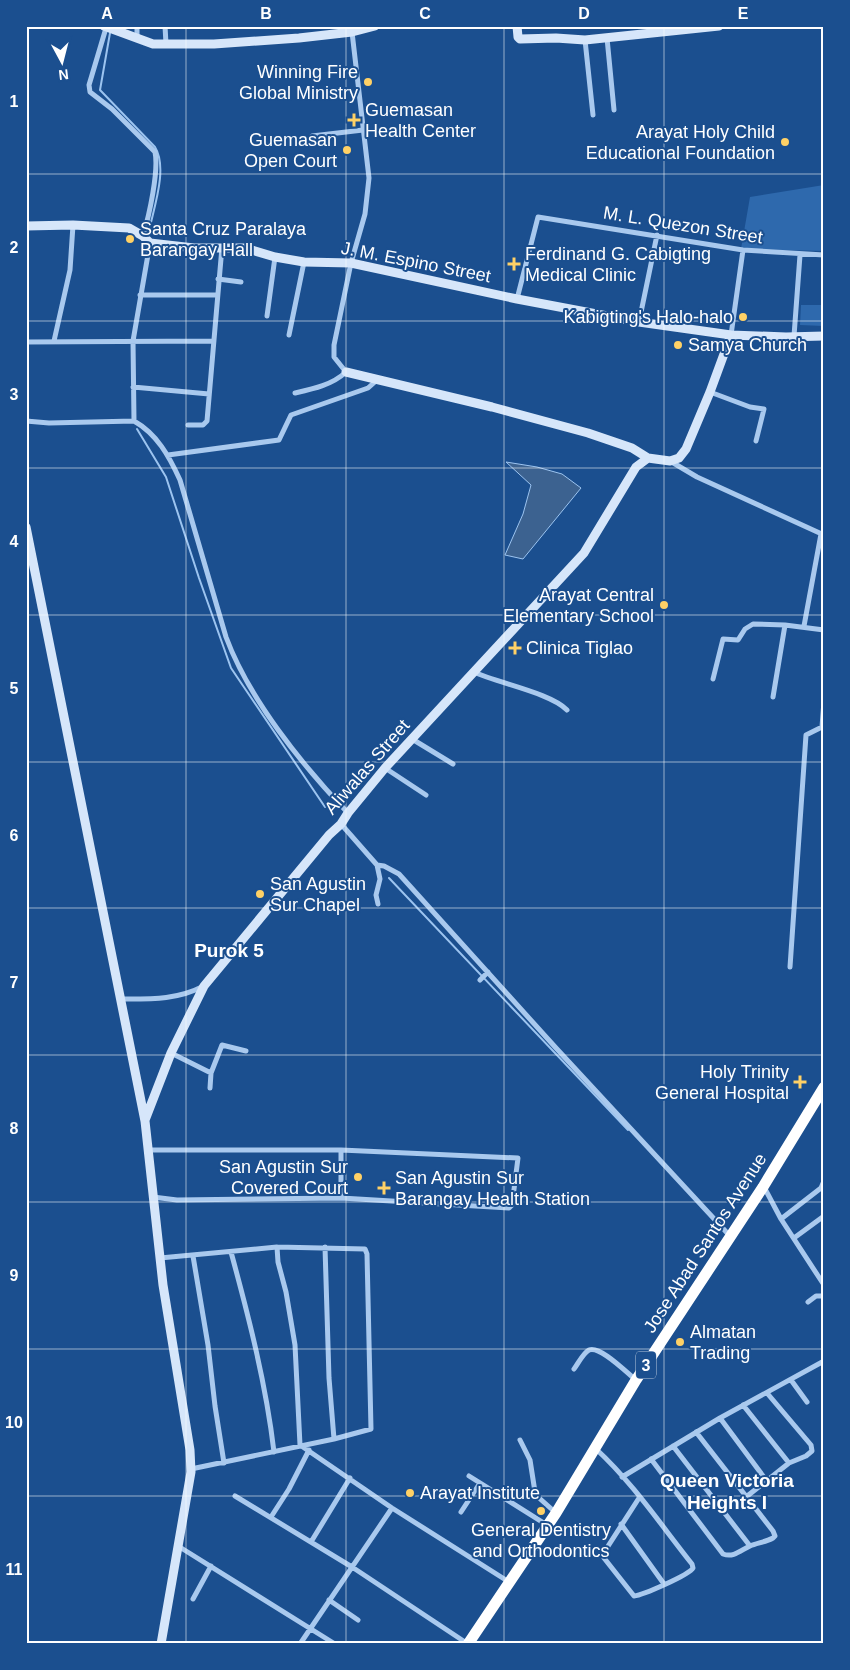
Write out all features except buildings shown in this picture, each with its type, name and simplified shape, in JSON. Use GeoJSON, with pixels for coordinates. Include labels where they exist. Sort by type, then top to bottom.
{"type":"FeatureCollection","features":[{"type":"Feature","properties":{"kind":"highway","name":"Jose Abad Santos Avenue"},"geometry":{"type":"LineString","coordinates":[[468,1644],[556,1513],[636,1380],[822,1094]]}},
{"type":"Feature","properties":{"kind":"street"},"geometry":{"type":"LineString","coordinates":[[137,26],[137,38]]}},
{"type":"Feature","properties":{"kind":"street"},"geometry":{"type":"LineString","coordinates":[[166,26],[166,44]]}},
{"type":"Feature","properties":{"kind":"street"},"geometry":{"type":"LineString","coordinates":[[143,236],[148,220],[157,168],[155,152],[112,109],[90,92],[89,85],[105,27],[153,44],[214,44],[299,38],[352,32],[376,26]]}},
{"type":"Feature","properties":{"kind":"street"},"geometry":{"type":"LineString","coordinates":[[517,26],[520,39],[556,38],[585,40],[719,26]]}},
{"type":"Feature","properties":{"kind":"street"},"geometry":{"type":"LineString","coordinates":[[352,32],[369,178],[364,214],[351,263],[334,345],[334,357],[346,372],[492,407],[595,435],[632,448],[648,458],[670,461],[697,477],[822,535],[804,626]]}},
{"type":"Feature","properties":{"kind":"street"},"geometry":{"type":"LineString","coordinates":[[608,38],[614,110]]}},
{"type":"Feature","properties":{"kind":"street"},"geometry":{"type":"LineString","coordinates":[[585,40],[593,116]]}},
{"type":"Feature","properties":{"kind":"street"},"geometry":{"type":"LineString","coordinates":[[312,136],[363,130]]}},
{"type":"Feature","properties":{"kind":"street","name":"M. L. Quezon Street"},"geometry":{"type":"LineString","coordinates":[[517,299],[538,217],[743,250],[824,255]]}},
{"type":"Feature","properties":{"kind":"street"},"geometry":{"type":"LineString","coordinates":[[54,341],[70,270],[73,225]]}},
{"type":"Feature","properties":{"kind":"street"},"geometry":{"type":"LineString","coordinates":[[26,226],[73,225],[129,228],[143,236],[150,243],[133,340],[134,421]]}},
{"type":"Feature","properties":{"kind":"street"},"geometry":{"type":"LineString","coordinates":[[639,322],[657,235]]}},
{"type":"Feature","properties":{"kind":"street","name":"J. M. Espino Street"},"geometry":{"type":"LineString","coordinates":[[150,243],[194,248],[245,248],[275,257],[304,262],[351,263],[517,299],[639,322],[731,335],[824,336]]}},
{"type":"Feature","properties":{"kind":"street"},"geometry":{"type":"LineString","coordinates":[[188,425],[205,424],[222,247]]}},
{"type":"Feature","properties":{"kind":"street"},"geometry":{"type":"LineString","coordinates":[[670,461],[679,458],[686,449],[731,335],[743,250]]}},
{"type":"Feature","properties":{"kind":"street"},"geometry":{"type":"LineString","coordinates":[[794,336],[800,255]]}},
{"type":"Feature","properties":{"kind":"street"},"geometry":{"type":"LineString","coordinates":[[268,316],[275,257]]}},
{"type":"Feature","properties":{"kind":"street"},"geometry":{"type":"LineString","coordinates":[[289,335],[304,262]]}},
{"type":"Feature","properties":{"kind":"street"},"geometry":{"type":"LineString","coordinates":[[218,279],[241,282]]}},
{"type":"Feature","properties":{"kind":"street"},"geometry":{"type":"LineString","coordinates":[[140,295],[217,295]]}},
{"type":"Feature","properties":{"kind":"street"},"geometry":{"type":"LineString","coordinates":[[26,342],[214,341]]}},
{"type":"Feature","properties":{"kind":"street"},"geometry":{"type":"LineString","coordinates":[[295,393],[327,384],[339,379],[346,372]]}},
{"type":"Feature","properties":{"kind":"street"},"geometry":{"type":"LineString","coordinates":[[168,455],[279,440],[291,415],[362,390],[378,380]]}},
{"type":"Feature","properties":{"kind":"street"},"geometry":{"type":"LineString","coordinates":[[133,387],[209,394]]}},
{"type":"Feature","properties":{"kind":"street"},"geometry":{"type":"LineString","coordinates":[[710,392],[750,407],[764,409],[756,441]]}},
{"type":"Feature","properties":{"kind":"street"},"geometry":{"type":"LineString","coordinates":[[26,421],[49,423],[134,421],[143,426],[155,438],[168,455],[180,480],[226,637],[235,660],[280,731],[326,790],[348,812]]}},
{"type":"Feature","properties":{"kind":"street","name":"Aliwalas Street"},"geometry":{"type":"LineString","coordinates":[[145,1121],[171,1053],[204,986],[329,835],[341,824],[348,812],[385,768],[584,553],[636,467],[648,458]]}},
{"type":"Feature","properties":{"kind":"street"},"geometry":{"type":"LineString","coordinates":[[26,527],[145,1121],[159,1258],[188,1432],[191,1469],[161,1644]]}},
{"type":"Feature","properties":{"kind":"street"},"geometry":{"type":"LineString","coordinates":[[713,679],[723,639],[740,639],[745,629],[753,624],[804,626],[824,630]]}},
{"type":"Feature","properties":{"kind":"street"},"geometry":{"type":"LineString","coordinates":[[773,697],[785,625]]}},
{"type":"Feature","properties":{"kind":"street"},"geometry":{"type":"LineString","coordinates":[[474,672],[489,679],[526,690],[567,710]]}},
{"type":"Feature","properties":{"kind":"street"},"geometry":{"type":"LineString","coordinates":[[790,967],[806,735],[822,727],[824,701]]}},
{"type":"Feature","properties":{"kind":"street"},"geometry":{"type":"LineString","coordinates":[[412,739],[453,764]]}},
{"type":"Feature","properties":{"kind":"street"},"geometry":{"type":"LineString","coordinates":[[385,768],[426,795]]}},
{"type":"Feature","properties":{"kind":"street"},"geometry":{"type":"LineString","coordinates":[[341,824],[378,865],[380,879],[376,895],[378,904]]}},
{"type":"Feature","properties":{"kind":"street"},"geometry":{"type":"LineString","coordinates":[[378,865],[399,874],[487,973],[730,1236]]}},
{"type":"Feature","properties":{"kind":"street"},"geometry":{"type":"LineString","coordinates":[[480,980],[487,973]]}},
{"type":"Feature","properties":{"kind":"street"},"geometry":{"type":"LineString","coordinates":[[121,999],[175,997],[188,994],[204,986]]}},
{"type":"Feature","properties":{"kind":"street"},"geometry":{"type":"LineString","coordinates":[[210,1088],[211,1073],[222,1045],[246,1051]]}},
{"type":"Feature","properties":{"kind":"street"},"geometry":{"type":"LineString","coordinates":[[171,1053],[211,1073]]}},
{"type":"Feature","properties":{"kind":"street"},"geometry":{"type":"LineString","coordinates":[[148,1150],[341,1150],[518,1158],[512,1205],[510,1208],[341,1198],[177,1200],[153,1197]]}},
{"type":"Feature","properties":{"kind":"street"},"geometry":{"type":"LineString","coordinates":[[341,1150],[341,1198]]}},
{"type":"Feature","properties":{"kind":"street"},"geometry":{"type":"LineString","coordinates":[[781,1219],[823,1187],[824,1181]]}},
{"type":"Feature","properties":{"kind":"street"},"geometry":{"type":"LineString","coordinates":[[763,1186],[781,1219],[823,1283]]}},
{"type":"Feature","properties":{"kind":"street"},"geometry":{"type":"LineString","coordinates":[[794,1238],[824,1216]]}},
{"type":"Feature","properties":{"kind":"street"},"geometry":{"type":"LineString","coordinates":[[159,1258],[276,1247],[365,1249],[367,1254],[371,1429],[334,1439],[300,1444],[274,1452],[191,1469]]}},
{"type":"Feature","properties":{"kind":"street"},"geometry":{"type":"LineString","coordinates":[[276,1247],[295,1346],[300,1444]]}},
{"type":"Feature","properties":{"kind":"street"},"geometry":{"type":"LineString","coordinates":[[325,1247],[329,1327],[329,1378],[334,1439]]}},
{"type":"Feature","properties":{"kind":"street"},"geometry":{"type":"LineString","coordinates":[[231,1252],[256,1345],[269,1413],[274,1452]]}},
{"type":"Feature","properties":{"kind":"street"},"geometry":{"type":"LineString","coordinates":[[193,1256],[208,1345],[224,1463]]}},
{"type":"Feature","properties":{"kind":"street"},"geometry":{"type":"LineString","coordinates":[[808,1302],[816,1296],[824,1296]]}},
{"type":"Feature","properties":{"kind":"street"},"geometry":{"type":"LineString","coordinates":[[574,1369],[587,1351],[593,1349],[602,1352],[636,1380]]}},
{"type":"Feature","properties":{"kind":"street"},"geometry":{"type":"LineString","coordinates":[[622,1477],[720,1418],[824,1361]]}},
{"type":"Feature","properties":{"kind":"street"},"geometry":{"type":"LineString","coordinates":[[791,1380],[807,1402]]}},
{"type":"Feature","properties":{"kind":"street"},"geometry":{"type":"LineString","coordinates":[[746,1497],[789,1463],[810,1454],[812,1448],[767,1393]]}},
{"type":"Feature","properties":{"kind":"street"},"geometry":{"type":"LineString","coordinates":[[743,1405],[789,1463]]}},
{"type":"Feature","properties":{"kind":"street"},"geometry":{"type":"LineString","coordinates":[[720,1418],[766,1480]]}},
{"type":"Feature","properties":{"kind":"street"},"geometry":{"type":"LineString","coordinates":[[651,1459],[723,1554],[732,1555],[775,1536],[696,1432]]}},
{"type":"Feature","properties":{"kind":"street"},"geometry":{"type":"LineString","coordinates":[[520,1440],[530,1460],[535,1492],[556,1513]]}},
{"type":"Feature","properties":{"kind":"street"},"geometry":{"type":"LineString","coordinates":[[300,1444],[392,1508],[510,1583]]}},
{"type":"Feature","properties":{"kind":"street"},"geometry":{"type":"LineString","coordinates":[[673,1446],[750,1546]]}},
{"type":"Feature","properties":{"kind":"street"},"geometry":{"type":"LineString","coordinates":[[596,1449],[622,1477],[639,1498],[692,1564],[694,1568],[691,1572],[674,1581],[634,1596],[604,1558],[603,1554],[639,1498]]}},
{"type":"Feature","properties":{"kind":"street"},"geometry":{"type":"LineString","coordinates":[[271,1517],[289,1489],[309,1450]]}},
{"type":"Feature","properties":{"kind":"street"},"geometry":{"type":"LineString","coordinates":[[469,1476],[548,1525]]}},
{"type":"Feature","properties":{"kind":"street"},"geometry":{"type":"LineString","coordinates":[[311,1542],[350,1478]]}},
{"type":"Feature","properties":{"kind":"street"},"geometry":{"type":"LineString","coordinates":[[461,1512],[480,1483]]}},
{"type":"Feature","properties":{"kind":"street"},"geometry":{"type":"LineString","coordinates":[[235,1496],[352,1567],[468,1644]]}},
{"type":"Feature","properties":{"kind":"street"},"geometry":{"type":"LineString","coordinates":[[300,1644],[392,1508]]}},
{"type":"Feature","properties":{"kind":"street"},"geometry":{"type":"LineString","coordinates":[[621,1524],[664,1584]]}},
{"type":"Feature","properties":{"kind":"street"},"geometry":{"type":"LineString","coordinates":[[178,1546],[334,1644]]}},
{"type":"Feature","properties":{"kind":"street"},"geometry":{"type":"LineString","coordinates":[[193,1599],[211,1566]]}},
{"type":"Feature","properties":{"kind":"street"},"geometry":{"type":"LineString","coordinates":[[329,1600],[358,1620]]}},
{"type":"Feature","properties":{"kind":"shaded area"},"geometry":{"type":"Polygon","coordinates":[[[824,185],[824,251],[741,249],[750,197],[824,185]]]}},
{"type":"Feature","properties":{"kind":"shaded area"},"geometry":{"type":"Polygon","coordinates":[[[801,305],[824,305],[824,326],[800,325],[801,305]]]}},
{"type":"Feature","properties":{"kind":"shaded area"},"geometry":{"type":"Polygon","coordinates":[[[506,462],[537,467],[562,474],[581,488],[523,559],[505,555],[523,514],[531,485],[506,462]]]}},
{"type":"Feature","properties":{"kind":"waterway"},"geometry":{"type":"LineString","coordinates":[[110,33],[100,90],[155,147],[159,156],[159,188],[149,231]]}},
{"type":"Feature","properties":{"kind":"waterway"},"geometry":{"type":"LineString","coordinates":[[137,429],[166,477],[231,668],[325,807]]}},
{"type":"Feature","properties":{"kind":"waterway"},"geometry":{"type":"LineString","coordinates":[[389,878],[628,1130]]}},
{"type":"Feature","properties":{"kind":"place","name":"Winning Fire Global Ministry"},"geometry":{"type":"Point","coordinates":[368,82]}},
{"type":"Feature","properties":{"kind":"place","name":"Guemasan Health Center"},"geometry":{"type":"Point","coordinates":[354,120]}},
{"type":"Feature","properties":{"kind":"place","name":"Arayat Holy Child Educational Foundation"},"geometry":{"type":"Point","coordinates":[785,142]}},
{"type":"Feature","properties":{"kind":"place","name":"Guemasan Open Court"},"geometry":{"type":"Point","coordinates":[347,150]}},
{"type":"Feature","properties":{"kind":"place","name":"Santa Cruz Paralaya Barangay Hall"},"geometry":{"type":"Point","coordinates":[130,239]}},
{"type":"Feature","properties":{"kind":"place","name":"Ferdinand G. Cabigting Medical Clinic"},"geometry":{"type":"Point","coordinates":[514,264]}},
{"type":"Feature","properties":{"kind":"place","name":"Kabigting's Halo-halo"},"geometry":{"type":"Point","coordinates":[743,317]}},
{"type":"Feature","properties":{"kind":"place","name":"Samya Church"},"geometry":{"type":"Point","coordinates":[678,345]}},
{"type":"Feature","properties":{"kind":"place","name":"Arayat Central Elementary School"},"geometry":{"type":"Point","coordinates":[664,605]}},
{"type":"Feature","properties":{"kind":"place","name":"Clinica Tiglao"},"geometry":{"type":"Point","coordinates":[515,648]}},
{"type":"Feature","properties":{"kind":"place","name":"San Agustin Sur Chapel"},"geometry":{"type":"Point","coordinates":[260,894]}},
{"type":"Feature","properties":{"kind":"place","name":"Holy Trinity General Hospital"},"geometry":{"type":"Point","coordinates":[800,1082]}},
{"type":"Feature","properties":{"kind":"place","name":"San Agustin Sur Covered Court"},"geometry":{"type":"Point","coordinates":[358,1177]}},
{"type":"Feature","properties":{"kind":"place","name":"San Agustin Sur Barangay Health Station"},"geometry":{"type":"Point","coordinates":[384,1188]}},
{"type":"Feature","properties":{"kind":"place","name":"Almatan Trading"},"geometry":{"type":"Point","coordinates":[680,1342]}},
{"type":"Feature","properties":{"kind":"place","name":"Arayat Institute"},"geometry":{"type":"Point","coordinates":[410,1493]}},
{"type":"Feature","properties":{"kind":"place","name":"General Dentistry and Orthodontics"},"geometry":{"type":"Point","coordinates":[541,1511]}},
{"type":"Feature","properties":{"kind":"district","name":"Purok 5"},"geometry":{"type":"Point","coordinates":[229,950]}},
{"type":"Feature","properties":{"kind":"district","name":"Queen Victoria Heights I"},"geometry":{"type":"Point","coordinates":[727,1491]}}]}
